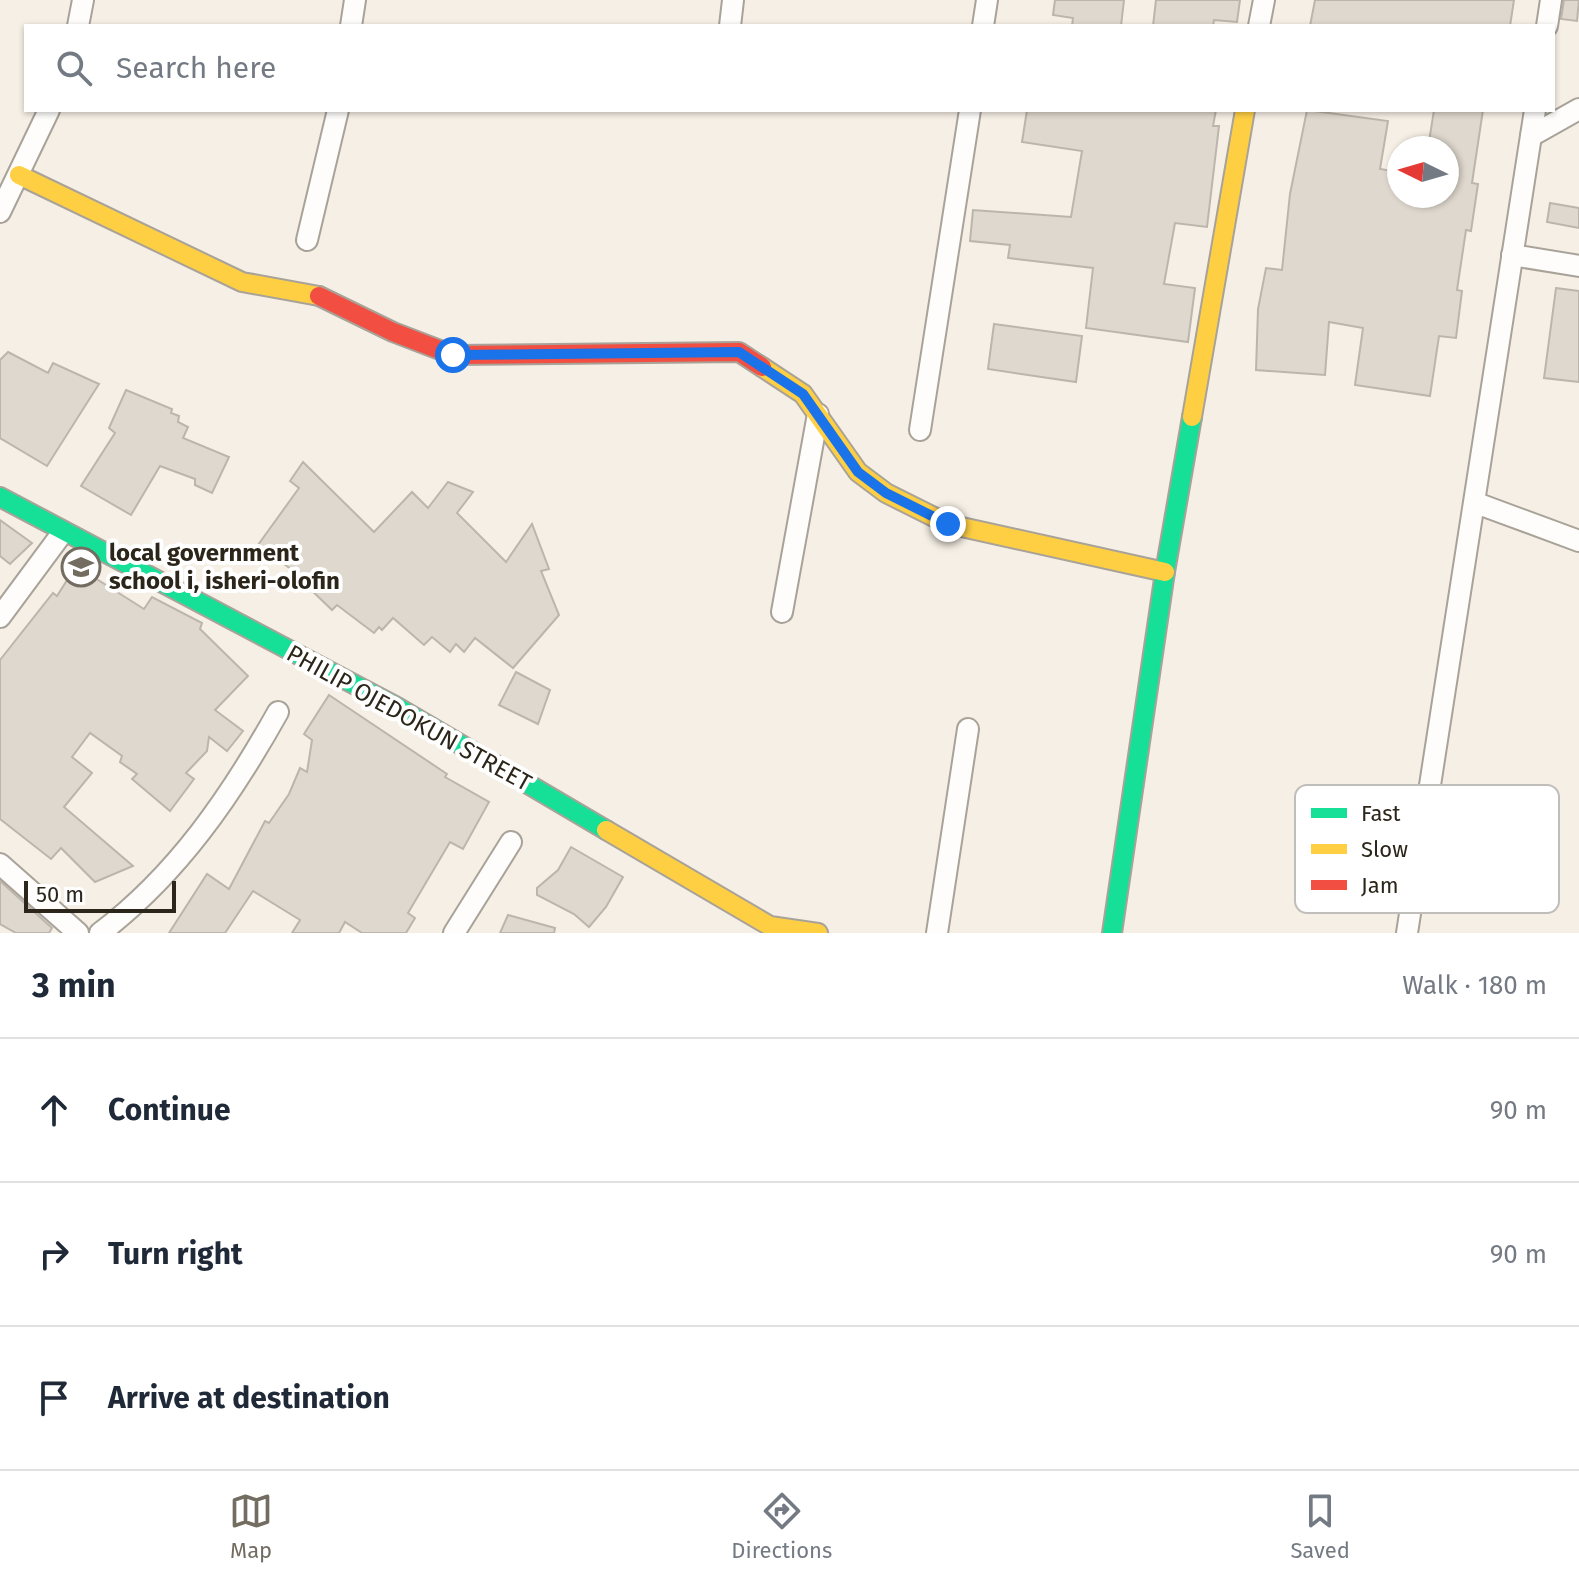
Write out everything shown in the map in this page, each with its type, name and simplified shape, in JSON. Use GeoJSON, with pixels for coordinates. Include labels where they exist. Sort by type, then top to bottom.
{"type":"FeatureCollection","features":[{"type":"Feature","properties":{"kind":"street"},"geometry":{"type":"LineString","coordinates":[[78,24],[83,0]]}},
{"type":"Feature","properties":{"kind":"street"},"geometry":{"type":"LineString","coordinates":[[351,24],[355,0]]}},
{"type":"Feature","properties":{"kind":"street"},"geometry":{"type":"LineString","coordinates":[[730,24],[733,0]]}},
{"type":"Feature","properties":{"kind":"street"},"geometry":{"type":"LineString","coordinates":[[983,24],[987,0]]}},
{"type":"Feature","properties":{"kind":"street"},"geometry":{"type":"LineString","coordinates":[[1259,24],[1264,0]]}},
{"type":"Feature","properties":{"kind":"street"},"geometry":{"type":"LineString","coordinates":[[1547,24],[1551,0]]}},
{"type":"Feature","properties":{"kind":"street"},"geometry":{"type":"LineString","coordinates":[[1531,136],[1579,109]]}},
{"type":"Feature","properties":{"kind":"street"},"geometry":{"type":"LineString","coordinates":[[0,212],[48,112]]}},
{"type":"Feature","properties":{"kind":"street"},"geometry":{"type":"LineString","coordinates":[[307,240],[338,112]]}},
{"type":"Feature","properties":{"kind":"street"},"geometry":{"type":"LineString","coordinates":[[920,430],[970,112]]}},
{"type":"Feature","properties":{"kind":"street"},"geometry":{"type":"LineString","coordinates":[[1112,933],[1165,572],[1245,112]]}},
{"type":"Feature","properties":{"kind":"street"},"geometry":{"type":"LineString","coordinates":[[1431,785],[1535,112]]}},
{"type":"Feature","properties":{"kind":"street"},"geometry":{"type":"LineString","coordinates":[[19,175],[242,282],[321,296],[393,332],[453,355],[739,352],[803,394],[858,472],[924,515],[948,524],[1165,572]]}},
{"type":"Feature","properties":{"kind":"street"},"geometry":{"type":"LineString","coordinates":[[1512,255],[1579,266]]}},
{"type":"Feature","properties":{"kind":"street"},"geometry":{"type":"LineString","coordinates":[[782,612],[818,414]]}},
{"type":"Feature","properties":{"kind":"street","name":"PHILIP OJEDOKUN STREET"},"geometry":{"type":"LineString","coordinates":[[0,497],[397,707],[769,929],[818,933]]}},
{"type":"Feature","properties":{"kind":"street"},"geometry":{"type":"LineString","coordinates":[[1476,503],[1579,541]]}},
{"type":"Feature","properties":{"kind":"street"},"geometry":{"type":"LineString","coordinates":[[0,617],[63,532]]}},
{"type":"Feature","properties":{"kind":"street"},"geometry":{"type":"LineString","coordinates":[[100,933],[140,903],[182,857],[249,764],[278,712]]}},
{"type":"Feature","properties":{"kind":"street"},"geometry":{"type":"LineString","coordinates":[[937,933],[968,729]]}},
{"type":"Feature","properties":{"kind":"street"},"geometry":{"type":"LineString","coordinates":[[454,933],[511,842]]}},
{"type":"Feature","properties":{"kind":"street"},"geometry":{"type":"LineString","coordinates":[[0,864],[78,933]]}},
{"type":"Feature","properties":{"kind":"street"},"geometry":{"type":"LineString","coordinates":[[1407,933],[1410,913]]}},
{"type":"Feature","properties":{"kind":"building"},"geometry":{"type":"Polygon","coordinates":[[[1055,0],[1124,0],[1121,24],[1072,24],[1073,18],[1053,15],[1055,0]]]}},
{"type":"Feature","properties":{"kind":"building"},"geometry":{"type":"Polygon","coordinates":[[[1156,0],[1240,0],[1237,22],[1214,20],[1213,24],[1153,24],[1156,0]]]}},
{"type":"Feature","properties":{"kind":"building"},"geometry":{"type":"Polygon","coordinates":[[[1315,0],[1514,0],[1510,24],[1310,24],[1315,0]]]}},
{"type":"Feature","properties":{"kind":"building"},"geometry":{"type":"Polygon","coordinates":[[[1564,0],[1579,0],[1577,21],[1561,19],[1564,0]]]}},
{"type":"Feature","properties":{"kind":"building"},"geometry":{"type":"Polygon","coordinates":[[[1027,112],[1216,112],[1213,126],[1219,126],[1207,227],[1175,223],[1164,284],[1195,288],[1188,342],[1086,328],[1093,268],[1008,258],[1010,245],[970,241],[973,210],[1071,217],[1082,151],[1022,142],[1027,112]]]}},
{"type":"Feature","properties":{"kind":"building"},"geometry":{"type":"Polygon","coordinates":[[[1307,112],[1388,121],[1380,169],[1387,170],[1387,208],[1459,208],[1459,136],[1430,136],[1434,112],[1483,112],[1472,183],[1478,184],[1471,231],[1466,230],[1457,290],[1462,291],[1456,338],[1439,336],[1430,396],[1355,385],[1363,328],[1329,322],[1325,375],[1256,370],[1258,309],[1266,268],[1282,270],[1290,194],[1307,112]]]}},
{"type":"Feature","properties":{"kind":"building"},"geometry":{"type":"Polygon","coordinates":[[[1550,203],[1579,208],[1579,228],[1547,222],[1550,203]]]}},
{"type":"Feature","properties":{"kind":"building"},"geometry":{"type":"Polygon","coordinates":[[[1556,288],[1579,291],[1579,382],[1544,378],[1556,288]]]}},
{"type":"Feature","properties":{"kind":"building"},"geometry":{"type":"Polygon","coordinates":[[[994,324],[1082,336],[1076,382],[988,369],[994,324]]]}},
{"type":"Feature","properties":{"kind":"building"},"geometry":{"type":"Polygon","coordinates":[[[8,352],[48,373],[53,363],[99,384],[47,466],[0,438],[0,360],[8,352]]]}},
{"type":"Feature","properties":{"kind":"building"},"geometry":{"type":"Polygon","coordinates":[[[126,390],[172,409],[171,413],[179,416],[178,422],[188,427],[183,438],[229,457],[212,493],[195,485],[195,479],[160,466],[131,515],[81,486],[115,433],[109,428],[126,390]]]}},
{"type":"Feature","properties":{"kind":"building"},"geometry":{"type":"Polygon","coordinates":[[[303,462],[374,532],[412,492],[428,508],[448,482],[473,492],[457,513],[506,562],[532,524],[549,569],[541,571],[559,615],[513,668],[475,638],[464,652],[456,644],[450,652],[432,637],[424,645],[393,618],[382,630],[379,627],[374,633],[337,605],[332,610],[307,586],[310,583],[258,545],[299,488],[290,481],[303,462]]]}},
{"type":"Feature","properties":{"kind":"building"},"geometry":{"type":"Polygon","coordinates":[[[0,520],[32,543],[10,564],[0,556],[0,520]]]}},
{"type":"Feature","properties":{"kind":"building"},"geometry":{"type":"Polygon","coordinates":[[[76,566],[144,609],[152,597],[202,623],[200,629],[248,676],[215,710],[243,731],[227,751],[209,737],[207,751],[186,773],[194,779],[170,811],[132,779],[137,774],[120,762],[122,756],[90,733],[72,757],[92,773],[64,807],[133,866],[95,882],[61,848],[51,859],[0,819],[0,660],[53,593],[57,596],[76,566]]]}},
{"type":"Feature","properties":{"kind":"building"},"geometry":{"type":"Polygon","coordinates":[[[516,672],[550,690],[538,724],[499,705],[516,672]]]}},
{"type":"Feature","properties":{"kind":"building"},"geometry":{"type":"Polygon","coordinates":[[[329,695],[447,774],[445,777],[489,802],[463,849],[450,842],[408,913],[415,918],[406,933],[362,933],[345,922],[339,933],[292,933],[300,920],[253,891],[225,933],[169,933],[207,874],[229,889],[265,821],[269,823],[289,794],[300,768],[307,772],[312,740],[304,734],[329,695]]]}},
{"type":"Feature","properties":{"kind":"building"},"geometry":{"type":"Polygon","coordinates":[[[571,847],[623,877],[606,907],[589,927],[574,914],[537,895],[537,888],[558,870],[571,847]]]}},
{"type":"Feature","properties":{"kind":"building"},"geometry":{"type":"Polygon","coordinates":[[[0,881],[52,928],[49,933],[16,933],[0,924],[0,881]]]}},
{"type":"Feature","properties":{"kind":"building"},"geometry":{"type":"Polygon","coordinates":[[[508,915],[555,928],[554,933],[500,933],[508,915]]]}},
{"type":"Feature","properties":{"kind":"traffic: fast"},"geometry":{"type":"LineString","coordinates":[[1112,933],[1165,572],[1192,417]]}},
{"type":"Feature","properties":{"kind":"traffic: fast"},"geometry":{"type":"LineString","coordinates":[[0,497],[397,707],[606,830]]}},
{"type":"Feature","properties":{"kind":"traffic: slow"},"geometry":{"type":"LineString","coordinates":[[1192,417],[1245,112]]}},
{"type":"Feature","properties":{"kind":"traffic: slow"},"geometry":{"type":"LineString","coordinates":[[19,175],[242,282],[319,296]]}},
{"type":"Feature","properties":{"kind":"traffic: slow"},"geometry":{"type":"LineString","coordinates":[[762,367],[803,394],[858,472],[886,493],[948,524],[1165,572]]}},
{"type":"Feature","properties":{"kind":"traffic: slow"},"geometry":{"type":"LineString","coordinates":[[606,830],[770,926],[818,933]]}},
{"type":"Feature","properties":{"kind":"traffic: jam"},"geometry":{"type":"LineString","coordinates":[[319,296],[393,332],[453,355],[739,352],[762,367]]}},
{"type":"Feature","properties":{"kind":"place","name":"local government school i, isheri-olofin"},"geometry":{"type":"Point","coordinates":[81,567]}},
{"type":"Feature","properties":{"kind":"route"},"geometry":{"type":"LineString","coordinates":[[453,355],[739,352],[776,373],[803,394],[858,472],[924,515],[948,524]]}}]}
